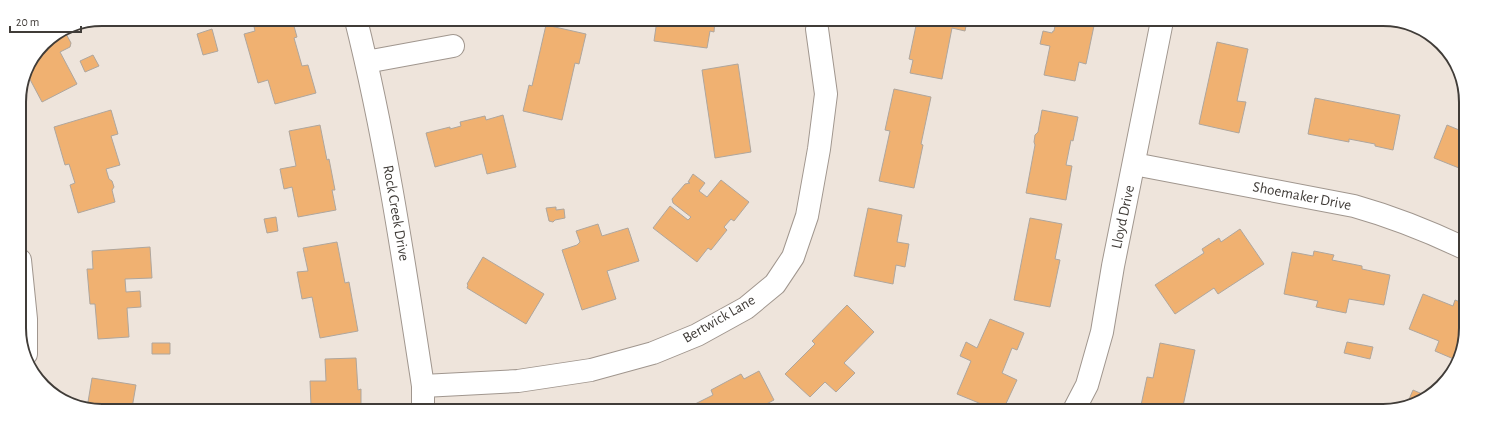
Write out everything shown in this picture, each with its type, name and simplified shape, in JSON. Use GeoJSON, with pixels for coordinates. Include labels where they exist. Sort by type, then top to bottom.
{"type":"FeatureCollection","features":[{"type":"Feature","properties":{"kind":"street","name":"Rock Creek Drive"},"geometry":{"type":"LineString","coordinates":[[357,26],[394,199],[423,386],[423,404]]}},
{"type":"Feature","properties":{"kind":"street","name":"Lloyd Drive"},"geometry":{"type":"LineString","coordinates":[[1077,404],[1087,385],[1102,332],[1113,266],[1161,26]]}},
{"type":"Feature","properties":{"kind":"street","name":"Bertwick Lane"},"geometry":{"type":"LineString","coordinates":[[423,386],[518,381],[591,370],[653,353],[697,335],[740,311],[775,284],[793,257],[807,216],[819,148],[826,94],[816,29]]}},
{"type":"Feature","properties":{"kind":"street"},"geometry":{"type":"LineString","coordinates":[[366,62],[452,46]]}},
{"type":"Feature","properties":{"kind":"street","name":"Shoemaker Drive"},"geometry":{"type":"LineString","coordinates":[[1134,164],[1354,206],[1386,215],[1423,229],[1459,246]]}},
{"type":"Feature","properties":{"kind":"building"},"geometry":{"type":"Polygon","coordinates":[[[254,26],[294,26],[297,37],[294,38],[302,66],[308,65],[316,93],[275,104],[268,80],[258,83],[244,34],[255,31],[254,26]]]}},
{"type":"Feature","properties":{"kind":"building"},"geometry":{"type":"Polygon","coordinates":[[[546,26],[586,34],[579,64],[575,63],[562,120],[523,111],[529,85],[532,86],[546,26]]]}},
{"type":"Feature","properties":{"kind":"building"},"geometry":{"type":"Polygon","coordinates":[[[656,26],[714,26],[714,32],[710,31],[707,48],[654,41],[656,26]]]}},
{"type":"Feature","properties":{"kind":"building"},"geometry":{"type":"Polygon","coordinates":[[[916,26],[966,26],[965,31],[952,28],[942,79],[910,73],[913,60],[909,59],[916,26]]]}},
{"type":"Feature","properties":{"kind":"building"},"geometry":{"type":"Polygon","coordinates":[[[1055,26],[1094,26],[1086,64],[1079,62],[1075,81],[1044,75],[1050,46],[1040,44],[1043,31],[1052,33],[1055,26]]]}},
{"type":"Feature","properties":{"kind":"building"},"geometry":{"type":"Polygon","coordinates":[[[212,29],[218,51],[203,55],[197,34],[212,29]]]}},
{"type":"Feature","properties":{"kind":"building"},"geometry":{"type":"Polygon","coordinates":[[[67,35],[71,43],[70,47],[60,52],[77,84],[42,102],[30,77],[36,64],[48,48],[67,35]]]}},
{"type":"Feature","properties":{"kind":"building"},"geometry":{"type":"Polygon","coordinates":[[[1217,42],[1248,49],[1237,101],[1246,102],[1239,133],[1199,124],[1217,42]]]}},
{"type":"Feature","properties":{"kind":"building"},"geometry":{"type":"Polygon","coordinates":[[[93,55],[99,66],[85,72],[80,61],[93,55]]]}},
{"type":"Feature","properties":{"kind":"building"},"geometry":{"type":"Polygon","coordinates":[[[738,64],[751,152],[715,158],[702,70],[738,64]]]}},
{"type":"Feature","properties":{"kind":"building"},"geometry":{"type":"Polygon","coordinates":[[[894,89],[931,97],[914,188],[879,181],[890,131],[885,130],[894,89]]]}},
{"type":"Feature","properties":{"kind":"building"},"geometry":{"type":"Polygon","coordinates":[[[1315,98],[1400,115],[1393,150],[1375,146],[1375,144],[1349,139],[1349,142],[1308,134],[1315,98]]]}},
{"type":"Feature","properties":{"kind":"building"},"geometry":{"type":"Polygon","coordinates":[[[111,110],[118,134],[111,136],[120,165],[106,169],[109,179],[112,181],[114,187],[112,190],[115,202],[78,213],[70,185],[75,183],[69,164],[65,165],[54,127],[111,110]]]}},
{"type":"Feature","properties":{"kind":"building"},"geometry":{"type":"Polygon","coordinates":[[[1042,110],[1078,117],[1073,141],[1071,140],[1066,165],[1072,166],[1066,200],[1026,193],[1035,145],[1035,135],[1038,132],[1042,110]]]}},
{"type":"Feature","properties":{"kind":"building"},"geometry":{"type":"Polygon","coordinates":[[[503,115],[516,167],[487,174],[482,154],[435,167],[426,133],[461,126],[460,122],[485,116],[486,120],[503,115]]]}},
{"type":"Feature","properties":{"kind":"building"},"geometry":{"type":"Polygon","coordinates":[[[320,125],[335,190],[332,190],[336,210],[298,217],[292,187],[284,189],[280,169],[296,166],[289,131],[320,125]]]}},
{"type":"Feature","properties":{"kind":"building"},"geometry":{"type":"Polygon","coordinates":[[[1447,125],[1459,130],[1459,168],[1434,158],[1447,125]]]}},
{"type":"Feature","properties":{"kind":"building"},"geometry":{"type":"Polygon","coordinates":[[[693,174],[705,183],[699,191],[707,197],[721,180],[749,202],[734,221],[731,219],[724,227],[727,230],[711,250],[708,248],[697,262],[653,228],[670,206],[688,220],[691,217],[673,203],[672,199],[685,184],[690,183],[688,182],[693,174]]]}},
{"type":"Feature","properties":{"kind":"building"},"geometry":{"type":"Polygon","coordinates":[[[556,207],[556,210],[564,209],[565,218],[555,220],[553,222],[549,221],[546,208],[556,207]]]}},
{"type":"Feature","properties":{"kind":"building"},"geometry":{"type":"Polygon","coordinates":[[[868,208],[902,215],[897,242],[909,244],[905,267],[896,265],[893,284],[854,276],[868,208]]]}},
{"type":"Feature","properties":{"kind":"building"},"geometry":{"type":"Polygon","coordinates":[[[276,217],[278,231],[267,233],[264,219],[276,217]]]}},
{"type":"Feature","properties":{"kind":"building"},"geometry":{"type":"Polygon","coordinates":[[[1030,218],[1062,224],[1055,259],[1060,260],[1050,307],[1014,300],[1030,218]]]}},
{"type":"Feature","properties":{"kind":"building"},"geometry":{"type":"Polygon","coordinates":[[[598,224],[602,236],[628,228],[639,261],[607,271],[616,299],[582,310],[562,250],[577,245],[580,242],[576,231],[598,224]]]}},
{"type":"Feature","properties":{"kind":"building"},"geometry":{"type":"Polygon","coordinates":[[[1240,229],[1264,264],[1218,294],[1214,288],[1175,314],[1155,285],[1204,253],[1202,249],[1219,238],[1221,242],[1240,229]]]}},
{"type":"Feature","properties":{"kind":"building"},"geometry":{"type":"Polygon","coordinates":[[[337,242],[345,283],[349,282],[358,331],[320,338],[312,297],[302,299],[297,272],[308,271],[303,248],[337,242]]]}},
{"type":"Feature","properties":{"kind":"building"},"geometry":{"type":"Polygon","coordinates":[[[150,247],[152,278],[125,279],[126,292],[140,291],[141,307],[127,308],[129,337],[98,339],[95,304],[90,304],[87,269],[93,269],[92,251],[150,247]]]}},
{"type":"Feature","properties":{"kind":"building"},"geometry":{"type":"Polygon","coordinates":[[[1314,251],[1334,255],[1332,260],[1362,266],[1362,269],[1390,275],[1384,305],[1349,299],[1346,313],[1316,307],[1318,301],[1284,294],[1292,252],[1313,256],[1314,251]]]}},
{"type":"Feature","properties":{"kind":"building"},"geometry":{"type":"Polygon","coordinates":[[[483,257],[544,294],[526,324],[467,288],[467,284],[483,257]]]}},
{"type":"Feature","properties":{"kind":"building"},"geometry":{"type":"Polygon","coordinates":[[[1423,294],[1453,306],[1455,300],[1459,302],[1458,338],[1453,359],[1435,351],[1439,341],[1409,329],[1423,294]]]}},
{"type":"Feature","properties":{"kind":"building"},"geometry":{"type":"Polygon","coordinates":[[[847,305],[874,332],[844,363],[855,373],[836,392],[825,382],[810,397],[785,374],[815,344],[812,341],[847,305]]]}},
{"type":"Feature","properties":{"kind":"building"},"geometry":{"type":"Polygon","coordinates":[[[990,319],[1024,333],[1017,350],[1012,348],[1002,373],[1017,380],[1006,404],[981,404],[957,394],[971,361],[960,356],[966,342],[977,348],[990,319]]]}},
{"type":"Feature","properties":{"kind":"building"},"geometry":{"type":"Polygon","coordinates":[[[1347,342],[1373,347],[1370,359],[1344,353],[1347,342]]]}},
{"type":"Feature","properties":{"kind":"building"},"geometry":{"type":"Polygon","coordinates":[[[152,343],[170,343],[170,354],[152,354],[152,343]]]}},
{"type":"Feature","properties":{"kind":"building"},"geometry":{"type":"Polygon","coordinates":[[[1160,343],[1195,350],[1183,404],[1141,404],[1147,377],[1153,378],[1160,343]]]}},
{"type":"Feature","properties":{"kind":"building"},"geometry":{"type":"Polygon","coordinates":[[[356,358],[358,390],[361,389],[361,404],[311,404],[310,381],[326,381],[325,359],[356,358]]]}},
{"type":"Feature","properties":{"kind":"building"},"geometry":{"type":"Polygon","coordinates":[[[759,371],[774,400],[766,404],[695,404],[713,395],[711,390],[741,374],[744,379],[759,371]]]}},
{"type":"Feature","properties":{"kind":"building"},"geometry":{"type":"Polygon","coordinates":[[[92,378],[136,385],[133,404],[102,404],[88,402],[92,378]]]}},
{"type":"Feature","properties":{"kind":"building"},"geometry":{"type":"Polygon","coordinates":[[[1413,390],[1421,394],[1417,396],[1409,400],[1413,390]]]}}]}
